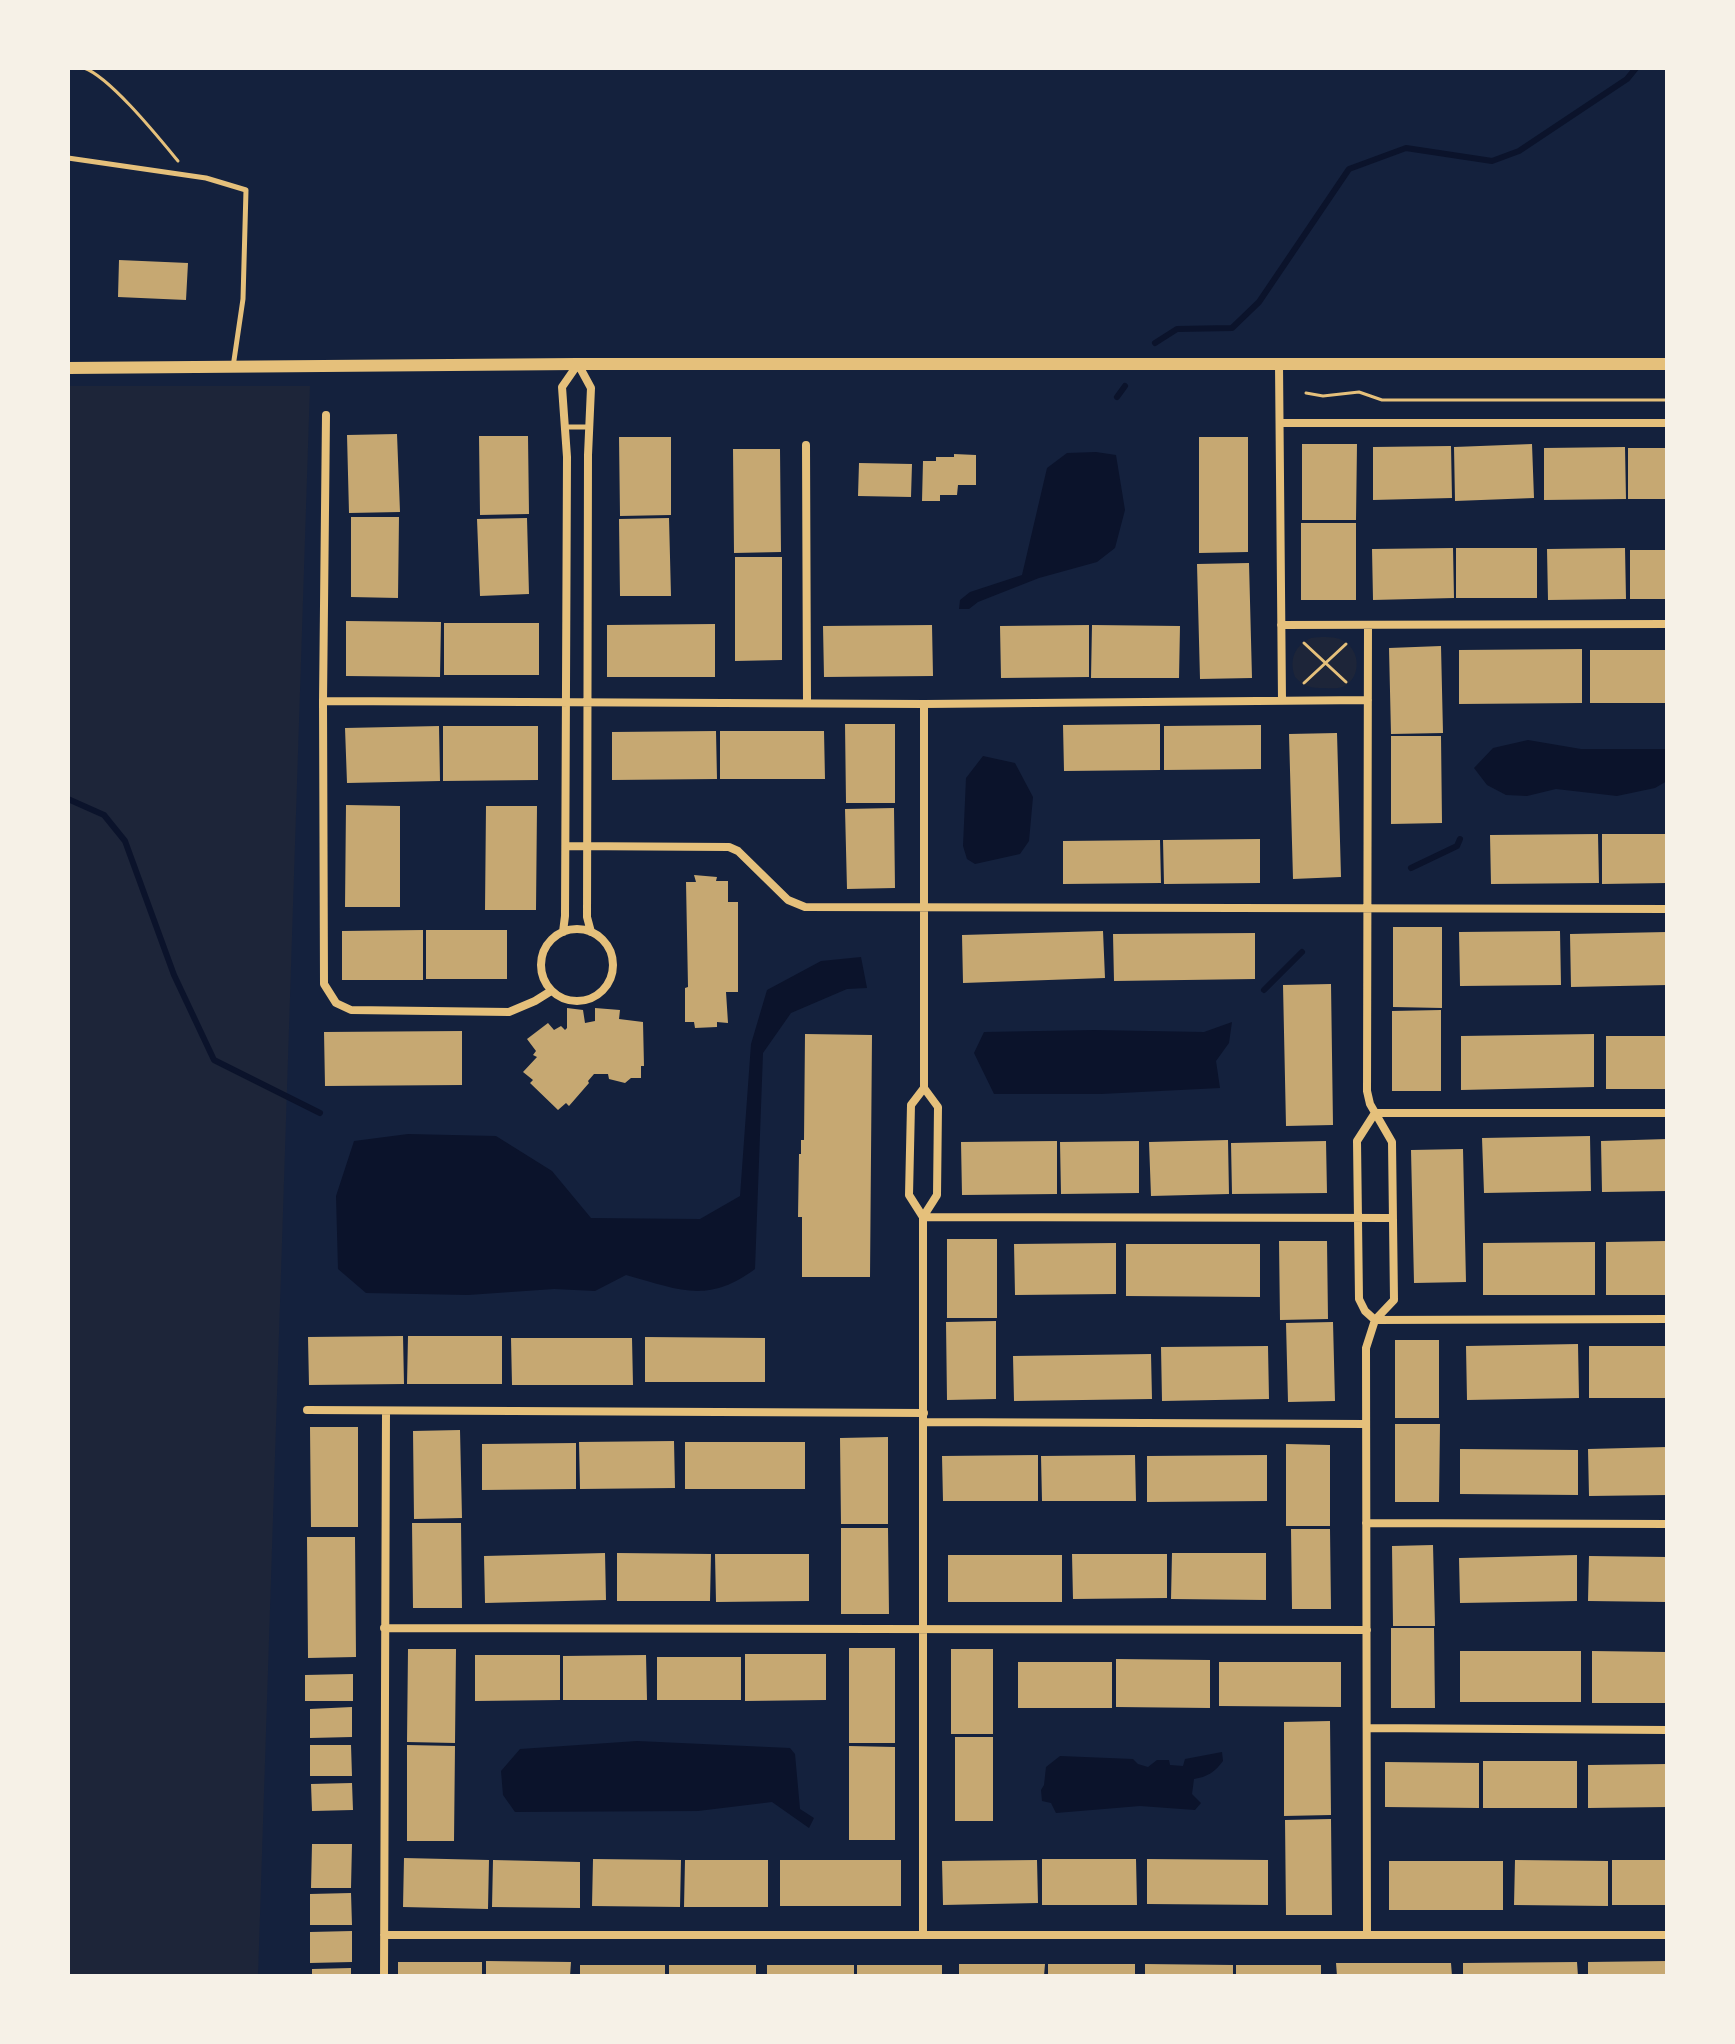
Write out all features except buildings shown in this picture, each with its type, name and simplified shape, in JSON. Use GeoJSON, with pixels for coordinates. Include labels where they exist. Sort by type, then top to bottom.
{"type":"FeatureCollection","features":[{"type":"Feature","properties":{"kind":"street"},"geometry":{"type":"LineString","coordinates":[[563,932],[567,457],[562,387],[578,364]]}},
{"type":"Feature","properties":{"kind":"street"},"geometry":{"type":"LineString","coordinates":[[578,364],[591,388],[588,455],[587,917],[591,932]]}},
{"type":"Feature","properties":{"kind":"street"},"geometry":{"type":"LineString","coordinates":[[68,368],[578,364],[1667,364]]}},
{"type":"Feature","properties":{"kind":"street"},"geometry":{"type":"LineString","coordinates":[[1279,365],[1282,700]]}},
{"type":"Feature","properties":{"kind":"street"},"geometry":{"type":"LineString","coordinates":[[326,415],[324,984],[336,1003],[351,1010],[509,1012],[551,991]]}},
{"type":"Feature","properties":{"kind":"street"},"geometry":{"type":"LineString","coordinates":[[1281,423],[1667,423]]}},
{"type":"Feature","properties":{"kind":"street"},"geometry":{"type":"LineString","coordinates":[[806,445],[807,703]]}},
{"type":"Feature","properties":{"kind":"street"},"geometry":{"type":"LineString","coordinates":[[1281,625],[1667,624]]}},
{"type":"Feature","properties":{"kind":"street"},"geometry":{"type":"LineString","coordinates":[[1367,1935],[1366,1348],[1375,1320],[1394,1300],[1392,1142],[1386,1127],[1375,1113],[1367,1091],[1368,625]]}},
{"type":"Feature","properties":{"kind":"street"},"geometry":{"type":"LineString","coordinates":[[323,701],[924,704],[1368,700]]}},
{"type":"Feature","properties":{"kind":"street"},"geometry":{"type":"LineString","coordinates":[[923,1217],[937,1195],[938,1107],[924,1088],[924,704]]}},
{"type":"Feature","properties":{"kind":"street"},"geometry":{"type":"LineString","coordinates":[[566,846],[729,847],[738,851],[796,905],[805,907],[1667,909]]}},
{"type":"Feature","properties":{"kind":"street"},"geometry":{"type":"LineString","coordinates":[[563,932],[591,932],[601,938],[612,958],[612,970],[603,990],[583,1001],[561,997],[551,991],[541,970],[545,947],[563,932]]}},
{"type":"Feature","properties":{"kind":"street"},"geometry":{"type":"LineString","coordinates":[[923,1935],[923,1217],[909,1195],[911,1105],[924,1088]]}},
{"type":"Feature","properties":{"kind":"street"},"geometry":{"type":"LineString","coordinates":[[1375,1113],[1667,1113]]}},
{"type":"Feature","properties":{"kind":"street"},"geometry":{"type":"LineString","coordinates":[[1375,1113],[1357,1141],[1359,1299],[1365,1311],[1375,1320],[1667,1319]]}},
{"type":"Feature","properties":{"kind":"street"},"geometry":{"type":"LineString","coordinates":[[923,1217],[1392,1218]]}},
{"type":"Feature","properties":{"kind":"street"},"geometry":{"type":"LineString","coordinates":[[307,1410],[1365,1424]]}},
{"type":"Feature","properties":{"kind":"street"},"geometry":{"type":"LineString","coordinates":[[384,1976],[386,1411]]}},
{"type":"Feature","properties":{"kind":"street"},"geometry":{"type":"LineString","coordinates":[[1366,1523],[1667,1524]]}},
{"type":"Feature","properties":{"kind":"street"},"geometry":{"type":"LineString","coordinates":[[384,1628],[1367,1630]]}},
{"type":"Feature","properties":{"kind":"street"},"geometry":{"type":"LineString","coordinates":[[1367,1728],[1667,1730]]}},
{"type":"Feature","properties":{"kind":"street"},"geometry":{"type":"LineString","coordinates":[[384,1935],[1667,1935]]}},
{"type":"Feature","properties":{"kind":"lane"},"geometry":{"type":"LineString","coordinates":[[68,158],[191,176],[246,190],[243,299],[233,367]]}},
{"type":"Feature","properties":{"kind":"lane"},"geometry":{"type":"LineString","coordinates":[[563,427],[590,427]]}},
{"type":"Feature","properties":{"kind":"path"},"geometry":{"type":"LineString","coordinates":[[84,68],[91,70],[118,95],[191,176]]}},
{"type":"Feature","properties":{"kind":"path"},"geometry":{"type":"LineString","coordinates":[[1306,393],[1323,396],[1359,392],[1382,400],[1667,400]]}},
{"type":"Feature","properties":{"kind":"path"},"geometry":{"type":"LineString","coordinates":[[1304,643],[1346,682]]}},
{"type":"Feature","properties":{"kind":"path"},"geometry":{"type":"LineString","coordinates":[[1304,683],[1346,644]]}},
{"type":"Feature","properties":{"kind":"shaded area"},"geometry":{"type":"Polygon","coordinates":[[[68,386],[310,386],[258,1976],[68,1976],[68,386]]]}},
{"type":"Feature","properties":{"kind":"shaded area"},"geometry":{"type":"Polygon","coordinates":[[[1067,453],[1116,455],[1125,510],[1115,548],[1097,562],[1039,578],[978,602],[969,609],[959,609],[960,600],[970,592],[1022,575],[1047,468],[1067,453]]]}},
{"type":"Feature","properties":{"kind":"shaded area"},"geometry":{"type":"Polygon","coordinates":[[[1311,638],[1335,638],[1348,644],[1357,664],[1349,683],[1338,688],[1315,688],[1295,677],[1294,654],[1300,645],[1311,638]]]}},
{"type":"Feature","properties":{"kind":"shaded area"},"geometry":{"type":"Polygon","coordinates":[[[1528,740],[1581,749],[1667,749],[1667,781],[1655,788],[1617,796],[1556,789],[1527,796],[1506,795],[1487,785],[1474,768],[1493,748],[1528,740]]]}},
{"type":"Feature","properties":{"kind":"shaded area"},"geometry":{"type":"Polygon","coordinates":[[[983,756],[1015,763],[1033,797],[1029,841],[1020,854],[975,864],[967,859],[963,846],[966,778],[983,756]]]}},
{"type":"Feature","properties":{"kind":"shaded area"},"geometry":{"type":"Polygon","coordinates":[[[861,957],[867,988],[847,989],[791,1013],[763,1053],[755,1269],[738,1280],[722,1287],[692,1291],[626,1275],[595,1291],[554,1289],[468,1295],[366,1293],[338,1269],[336,1196],[354,1141],[408,1134],[496,1136],[552,1171],[591,1218],[700,1219],[740,1196],[751,1044],[767,990],[821,961],[861,957]]]}},
{"type":"Feature","properties":{"kind":"shaded area"},"geometry":{"type":"Polygon","coordinates":[[[1232,1022],[1229,1043],[1216,1061],[1220,1088],[1101,1094],[994,1094],[974,1053],[984,1032],[1204,1032],[1232,1022]]]}},
{"type":"Feature","properties":{"kind":"shaded area"},"geometry":{"type":"Polygon","coordinates":[[[637,1741],[790,1748],[795,1754],[800,1809],[814,1818],[809,1828],[772,1802],[698,1811],[515,1812],[503,1795],[501,1771],[520,1749],[637,1741]]]}},
{"type":"Feature","properties":{"kind":"shaded area"},"geometry":{"type":"Polygon","coordinates":[[[1222,1752],[1223,1761],[1217,1768],[1194,1779],[1192,1794],[1201,1803],[1195,1810],[1140,1806],[1056,1813],[1051,1803],[1042,1801],[1046,1767],[1060,1756],[1133,1759],[1148,1767],[1157,1760],[1169,1760],[1170,1765],[1183,1766],[1185,1759],[1222,1752]]]}},
{"type":"Feature","properties":{"kind":"waterway"},"geometry":{"type":"LineString","coordinates":[[1155,343],[1177,329],[1232,328],[1259,302],[1349,169],[1406,148],[1492,161],[1519,151],[1627,79],[1636,68]]}},
{"type":"Feature","properties":{"kind":"waterway"},"geometry":{"type":"LineString","coordinates":[[1117,397],[1125,386]]}},
{"type":"Feature","properties":{"kind":"waterway"},"geometry":{"type":"LineString","coordinates":[[68,799],[104,815],[125,841],[174,975],[214,1060],[320,1113]]}},
{"type":"Feature","properties":{"kind":"waterway"},"geometry":{"type":"LineString","coordinates":[[1411,868],[1457,846],[1460,839]]}},
{"type":"Feature","properties":{"kind":"waterway"},"geometry":{"type":"LineString","coordinates":[[1264,990],[1302,952]]}}]}
